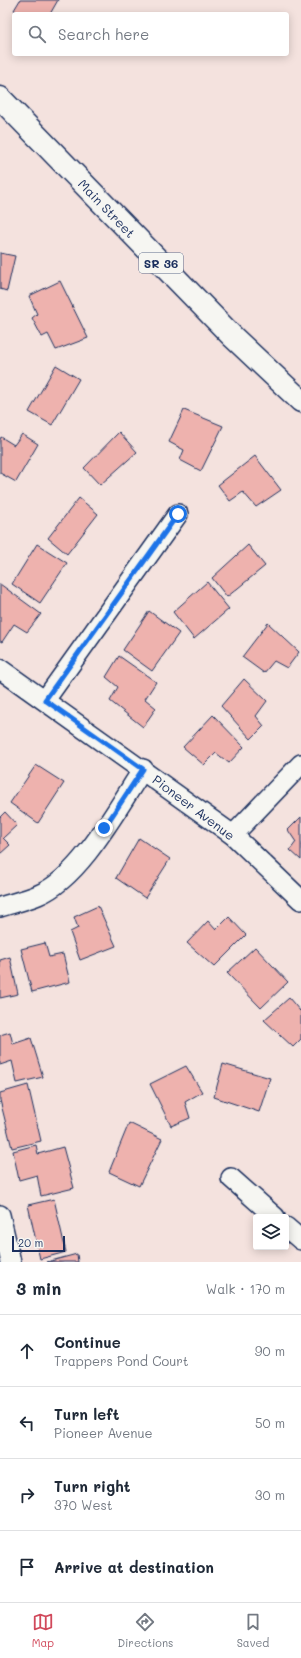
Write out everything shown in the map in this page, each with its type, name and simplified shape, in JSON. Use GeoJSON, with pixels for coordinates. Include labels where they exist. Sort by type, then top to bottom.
{"type":"FeatureCollection","features":[{"type":"Feature","properties":{"kind":"highway","name":"Main Street"},"geometry":{"type":"LineString","coordinates":[[0,98],[233,338],[301,402]]}},
{"type":"Feature","properties":{"kind":"street"},"geometry":{"type":"LineString","coordinates":[[45,700],[178,514]]}},
{"type":"Feature","properties":{"kind":"street","name":"Pioneer Avenue"},"geometry":{"type":"LineString","coordinates":[[0,669],[234,835],[301,900]]}},
{"type":"Feature","properties":{"kind":"street"},"geometry":{"type":"LineString","coordinates":[[234,835],[301,764]]}},
{"type":"Feature","properties":{"kind":"street"},"geometry":{"type":"LineString","coordinates":[[0,907],[39,895],[69,875],[104,828],[143,769]]}},
{"type":"Feature","properties":{"kind":"street"},"geometry":{"type":"LineString","coordinates":[[232,1178],[272,1214]]}},
{"type":"Feature","properties":{"kind":"street"},"geometry":{"type":"LineString","coordinates":[[0,1215],[11,1262]]}},
{"type":"Feature","properties":{"kind":"street"},"geometry":{"type":"LineString","coordinates":[[289,1230],[301,1240]]}},
{"type":"Feature","properties":{"kind":"building"},"geometry":{"type":"Polygon","coordinates":[[[20,0],[58,0],[51,12],[18,12],[14,10],[20,0]]]}},
{"type":"Feature","properties":{"kind":"building"},"geometry":{"type":"Polygon","coordinates":[[[0,253],[15,256],[7,291],[0,289],[0,253]]]}},
{"type":"Feature","properties":{"kind":"building"},"geometry":{"type":"Polygon","coordinates":[[[60,281],[88,338],[56,350],[48,334],[42,337],[32,318],[37,314],[29,296],[60,281]]]}},
{"type":"Feature","properties":{"kind":"building"},"geometry":{"type":"Polygon","coordinates":[[[56,365],[79,379],[52,425],[29,412],[56,365]]]}},
{"type":"Feature","properties":{"kind":"building"},"geometry":{"type":"Polygon","coordinates":[[[184,410],[223,426],[201,471],[180,460],[184,450],[169,442],[184,410]]]}},
{"type":"Feature","properties":{"kind":"building"},"geometry":{"type":"Polygon","coordinates":[[[119,432],[137,452],[100,485],[84,468],[119,432]]]}},
{"type":"Feature","properties":{"kind":"building"},"geometry":{"type":"Polygon","coordinates":[[[22,434],[38,444],[16,482],[0,473],[0,440],[1,437],[14,445],[22,434]]]}},
{"type":"Feature","properties":{"kind":"building"},"geometry":{"type":"Polygon","coordinates":[[[255,456],[281,490],[256,507],[243,492],[230,501],[218,485],[255,456]]]}},
{"type":"Feature","properties":{"kind":"building"},"geometry":{"type":"Polygon","coordinates":[[[79,498],[98,514],[67,554],[48,538],[79,498]]]}},
{"type":"Feature","properties":{"kind":"building"},"geometry":{"type":"Polygon","coordinates":[[[37,544],[67,563],[40,603],[12,584],[37,544]]]}},
{"type":"Feature","properties":{"kind":"building"},"geometry":{"type":"Polygon","coordinates":[[[248,545],[265,566],[227,597],[212,578],[248,545]]]}},
{"type":"Feature","properties":{"kind":"building"},"geometry":{"type":"Polygon","coordinates":[[[207,582],[229,609],[194,639],[173,612],[207,582]]]}},
{"type":"Feature","properties":{"kind":"building"},"geometry":{"type":"Polygon","coordinates":[[[0,584],[41,614],[27,632],[14,624],[2,642],[0,641],[0,584]]]}},
{"type":"Feature","properties":{"kind":"building"},"geometry":{"type":"Polygon","coordinates":[[[149,611],[179,633],[152,671],[123,650],[149,611]]]}},
{"type":"Feature","properties":{"kind":"building"},"geometry":{"type":"Polygon","coordinates":[[[268,623],[299,652],[287,668],[274,661],[264,673],[242,657],[268,623]]]}},
{"type":"Feature","properties":{"kind":"building"},"geometry":{"type":"Polygon","coordinates":[[[119,656],[156,682],[145,699],[156,708],[143,727],[110,701],[118,687],[106,677],[119,656]]]}},
{"type":"Feature","properties":{"kind":"building"},"geometry":{"type":"Polygon","coordinates":[[[244,679],[267,701],[256,716],[264,726],[251,739],[221,706],[244,679]]]}},
{"type":"Feature","properties":{"kind":"building"},"geometry":{"type":"Polygon","coordinates":[[[213,715],[244,747],[229,763],[216,753],[204,765],[183,747],[213,715]]]}},
{"type":"Feature","properties":{"kind":"building"},"geometry":{"type":"Polygon","coordinates":[[[36,765],[64,783],[38,823],[10,803],[36,765]]]}},
{"type":"Feature","properties":{"kind":"building"},"geometry":{"type":"Polygon","coordinates":[[[5,812],[17,825],[3,838],[10,845],[0,854],[0,817],[5,812]]]}},
{"type":"Feature","properties":{"kind":"building"},"geometry":{"type":"Polygon","coordinates":[[[301,817],[301,860],[290,850],[296,842],[288,830],[301,817]]]}},
{"type":"Feature","properties":{"kind":"building"},"geometry":{"type":"Polygon","coordinates":[[[139,838],[170,859],[145,898],[116,878],[139,838]]]}},
{"type":"Feature","properties":{"kind":"building"},"geometry":{"type":"Polygon","coordinates":[[[98,906],[116,946],[80,960],[70,932],[78,928],[74,917],[98,906]]]}},
{"type":"Feature","properties":{"kind":"building"},"geometry":{"type":"Polygon","coordinates":[[[229,917],[246,935],[214,967],[187,943],[208,921],[216,930],[229,917]]]}},
{"type":"Feature","properties":{"kind":"building"},"geometry":{"type":"Polygon","coordinates":[[[45,943],[49,957],[63,954],[70,982],[32,992],[21,949],[45,943]]]}},
{"type":"Feature","properties":{"kind":"building"},"geometry":{"type":"Polygon","coordinates":[[[255,947],[288,982],[261,1008],[227,973],[255,947]]]}},
{"type":"Feature","properties":{"kind":"building"},"geometry":{"type":"Polygon","coordinates":[[[10,957],[18,994],[0,998],[0,960],[10,957]]]}},
{"type":"Feature","properties":{"kind":"building"},"geometry":{"type":"Polygon","coordinates":[[[289,998],[300,1011],[301,1009],[301,1039],[293,1047],[264,1020],[289,998]]]}},
{"type":"Feature","properties":{"kind":"building"},"geometry":{"type":"Polygon","coordinates":[[[10,1032],[13,1044],[31,1038],[43,1077],[17,1083],[12,1061],[0,1065],[0,1035],[10,1032]]]}},
{"type":"Feature","properties":{"kind":"building"},"geometry":{"type":"Polygon","coordinates":[[[223,1064],[270,1078],[259,1112],[214,1097],[223,1064]]]}},
{"type":"Feature","properties":{"kind":"building"},"geometry":{"type":"Polygon","coordinates":[[[186,1066],[202,1092],[185,1102],[190,1118],[171,1126],[150,1084],[186,1066]]]}},
{"type":"Feature","properties":{"kind":"building"},"geometry":{"type":"Polygon","coordinates":[[[28,1085],[41,1141],[12,1148],[0,1100],[0,1093],[28,1085]]]}},
{"type":"Feature","properties":{"kind":"building"},"geometry":{"type":"Polygon","coordinates":[[[129,1123],[162,1139],[139,1186],[109,1172],[129,1123]]]}},
{"type":"Feature","properties":{"kind":"building"},"geometry":{"type":"Polygon","coordinates":[[[36,1145],[38,1154],[63,1147],[74,1188],[41,1196],[37,1175],[19,1180],[13,1151],[36,1145]]]}},
{"type":"Feature","properties":{"kind":"building"},"geometry":{"type":"Polygon","coordinates":[[[54,1199],[66,1252],[40,1259],[28,1205],[54,1199]]]}},
{"type":"Feature","properties":{"kind":"building"},"geometry":{"type":"Polygon","coordinates":[[[77,1254],[78,1262],[47,1262],[77,1254]]]}},
{"type":"Feature","properties":{"kind":"route"},"geometry":{"type":"LineString","coordinates":[[104,828],[143,769],[45,700],[178,514]]}}]}
